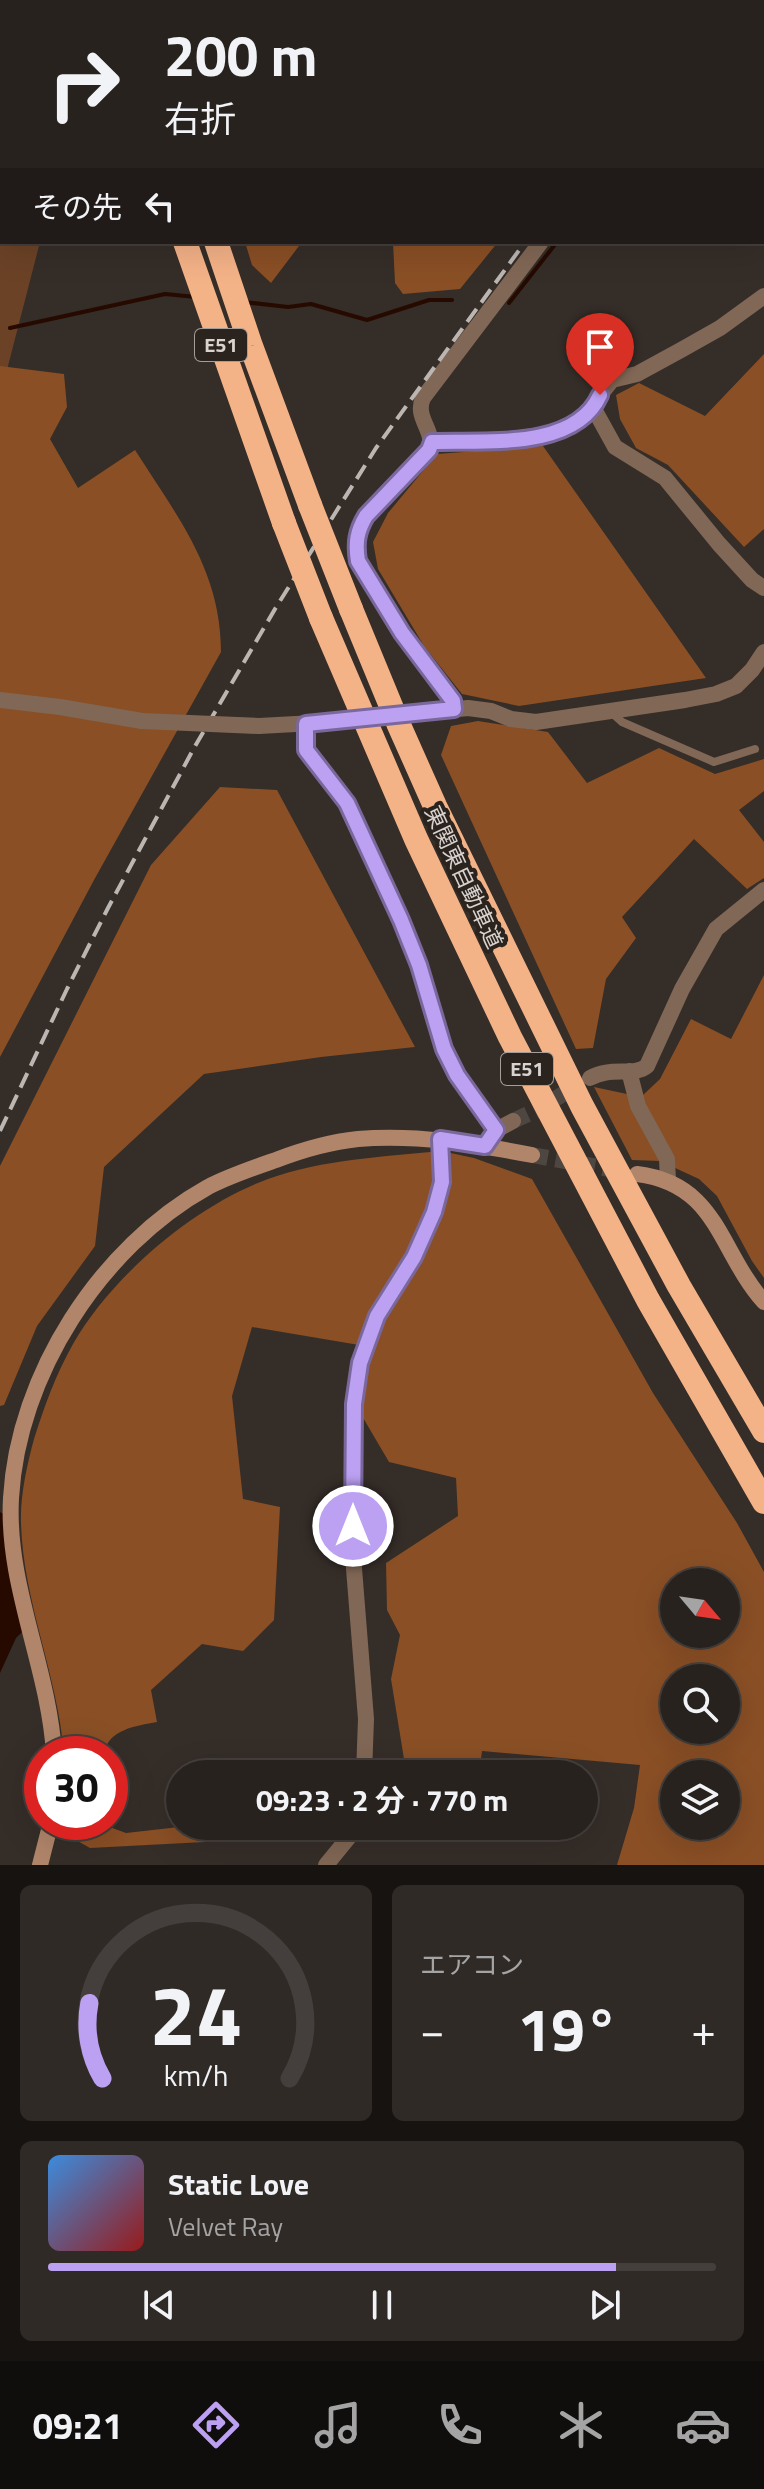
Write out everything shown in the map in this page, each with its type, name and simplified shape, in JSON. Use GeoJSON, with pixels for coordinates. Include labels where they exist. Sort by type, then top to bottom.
{"type":"FeatureCollection","features":[{"type":"Feature","properties":{"kind":"highway","name":"東関東自動車道"},"geometry":{"type":"LineString","coordinates":[[186,244],[284,523],[321,618],[416,839],[510,1037],[661,1325],[764,1502]]}},
{"type":"Feature","properties":{"kind":"highway","name":"東関東自動車道"},"geometry":{"type":"LineString","coordinates":[[217,244],[282,434],[351,609],[435,806],[582,1106],[679,1286],[764,1431]]}},
{"type":"Feature","properties":{"kind":"highway"},"geometry":{"type":"LineString","coordinates":[[733,1380],[764,1425]]}},
{"type":"Feature","properties":{"kind":"street"},"geometry":{"type":"LineString","coordinates":[[451,710],[453,701],[402,633],[358,561],[356,549],[360,527],[366,516],[429,450],[432,442],[420,414],[423,398],[539,244]]}},
{"type":"Feature","properties":{"kind":"street"},"geometry":{"type":"LineString","coordinates":[[432,442],[548,436],[574,424],[594,409],[612,380],[637,374],[681,350],[720,328],[764,296]]}},
{"type":"Feature","properties":{"kind":"street"},"geometry":{"type":"LineString","coordinates":[[594,409],[615,447],[665,478],[744,571],[764,588]]}},
{"type":"Feature","properties":{"kind":"street"},"geometry":{"type":"LineString","coordinates":[[0,700],[142,721],[259,726],[468,708],[536,722],[716,694],[736,686],[764,652]]}},
{"type":"Feature","properties":{"kind":"street"},"geometry":{"type":"LineString","coordinates":[[311,723],[306,750],[347,803],[419,965],[444,1049],[457,1075],[496,1130]]}},
{"type":"Feature","properties":{"kind":"street"},"geometry":{"type":"LineString","coordinates":[[590,1078],[601,1072],[641,1071],[647,1066],[682,989],[716,929],[764,890]]}},
{"type":"Feature","properties":{"kind":"street"},"geometry":{"type":"LineString","coordinates":[[629,1071],[638,1106],[667,1159],[668,1181]]}},
{"type":"Feature","properties":{"kind":"street"},"geometry":{"type":"LineString","coordinates":[[485,1146],[496,1130],[513,1121]]}},
{"type":"Feature","properties":{"kind":"street"},"geometry":{"type":"LineString","coordinates":[[365,1760],[366,1719],[353,1556],[354,1404],[360,1363],[377,1316],[414,1257],[434,1212],[442,1182],[440,1139]]}},
{"type":"Feature","properties":{"kind":"street"},"geometry":{"type":"LineString","coordinates":[[53,1736],[21,1595],[11,1501],[18,1447],[41,1376],[94,1287],[148,1229],[208,1188],[311,1148],[356,1140],[440,1139],[532,1155]]}},
{"type":"Feature","properties":{"kind":"street"},"geometry":{"type":"LineString","coordinates":[[637,1174],[668,1181],[699,1201],[744,1277],[764,1302]]}},
{"type":"Feature","properties":{"kind":"street"},"geometry":{"type":"LineString","coordinates":[[40,1865],[46,1840]]}},
{"type":"Feature","properties":{"kind":"street"},"geometry":{"type":"LineString","coordinates":[[326,1865],[347,1840]]}},
{"type":"Feature","properties":{"kind":"lane"},"geometry":{"type":"LineString","coordinates":[[610,711],[622,722],[714,762],[755,749]]}},
{"type":"Feature","properties":{"kind":"shaded area"},"geometry":{"type":"Polygon","coordinates":[[[0,244],[39,244],[0,397],[0,244]]]}},
{"type":"Feature","properties":{"kind":"shaded area"},"geometry":{"type":"Polygon","coordinates":[[[246,244],[300,244],[271,283],[252,265],[246,244]]]}},
{"type":"Feature","properties":{"kind":"shaded area"},"geometry":{"type":"Polygon","coordinates":[[[393,244],[496,244],[460,289],[403,294],[395,283],[393,244]]]}},
{"type":"Feature","properties":{"kind":"shaded area"},"geometry":{"type":"Polygon","coordinates":[[[764,354],[764,529],[744,547],[668,465],[636,448],[620,419],[616,395],[639,383],[705,416],[764,354]]]}},
{"type":"Feature","properties":{"kind":"shaded area"},"geometry":{"type":"Polygon","coordinates":[[[0,366],[64,374],[67,407],[50,439],[78,488],[135,450],[181,521],[205,569],[219,622],[221,652],[0,1057],[0,366]]]}},
{"type":"Feature","properties":{"kind":"shaded area"},"geometry":{"type":"Polygon","coordinates":[[[543,446],[706,678],[519,706],[462,694],[424,646],[378,569],[373,542],[388,513],[437,454],[543,446]]]}},
{"type":"Feature","properties":{"kind":"shaded area"},"geometry":{"type":"Polygon","coordinates":[[[478,721],[548,732],[587,783],[659,748],[715,774],[764,759],[764,791],[739,810],[764,842],[764,878],[747,889],[694,839],[622,917],[636,938],[606,979],[593,1048],[576,1049],[441,755],[451,726],[478,721]]]}},
{"type":"Feature","properties":{"kind":"shaded area"},"geometry":{"type":"Polygon","coordinates":[[[220,787],[277,790],[415,1047],[204,1074],[104,1167],[95,1246],[37,1326],[4,1405],[0,1406],[0,1166],[151,865],[220,787]]]}},
{"type":"Feature","properties":{"kind":"shaded area"},"geometry":{"type":"Polygon","coordinates":[[[764,975],[764,1278],[717,1196],[699,1179],[660,1161],[632,1160],[594,1087],[641,1097],[660,1079],[691,1019],[731,1039],[764,975]]]}},
{"type":"Feature","properties":{"kind":"shaded area"},"geometry":{"type":"Polygon","coordinates":[[[441,1151],[474,1158],[532,1179],[653,1393],[737,1523],[764,1572],[764,1865],[617,1865],[634,1808],[640,1765],[482,1751],[481,1760],[404,1760],[391,1679],[400,1635],[387,1610],[386,1563],[458,1516],[456,1478],[389,1462],[362,1416],[365,1346],[252,1327],[232,1396],[243,1499],[280,1507],[274,1620],[243,1651],[202,1644],[151,1690],[157,1722],[132,1727],[115,1736],[62,1736],[28,1581],[21,1513],[24,1481],[34,1439],[61,1367],[90,1318],[110,1293],[157,1246],[184,1225],[240,1191],[268,1179],[310,1167],[441,1151]]]}},
{"type":"Feature","properties":{"kind":"shaded area"},"geometry":{"type":"Polygon","coordinates":[[[0,1512],[8,1517],[23,1631],[16,1638],[0,1673],[0,1512]]]}},
{"type":"Feature","properties":{"kind":"shaded area"},"geometry":{"type":"Polygon","coordinates":[[[166,1828],[166,1840],[243,1840],[90,1848],[76,1840],[128,1840],[128,1833],[166,1828]]]}},
{"type":"Feature","properties":{"kind":"waterway"},"geometry":{"type":"LineString","coordinates":[[509,303],[555,244]]}},
{"type":"Feature","properties":{"kind":"waterway"},"geometry":{"type":"LineString","coordinates":[[10,328],[165,294],[196,297]]}},
{"type":"Feature","properties":{"kind":"waterway"},"geometry":{"type":"LineString","coordinates":[[244,302],[288,307],[311,304],[367,320],[429,300],[452,300]]}},
{"type":"Feature","properties":{"kind":"tunnel"},"geometry":{"type":"LineString","coordinates":[[513,1121],[581,1083]]}},
{"type":"Feature","properties":{"kind":"tunnel"},"geometry":{"type":"LineString","coordinates":[[532,1155],[620,1171]]}},
{"type":"Feature","properties":{"kind":"railway"},"geometry":{"type":"LineString","coordinates":[[0,1131],[108,908],[194,748],[275,609],[376,448],[524,244]]}},
{"type":"Feature","properties":{"kind":"route"},"geometry":{"type":"LineString","coordinates":[[353,1526],[354,1404],[360,1363],[377,1316],[414,1257],[434,1212],[442,1182],[440,1139],[485,1146],[496,1130],[457,1075],[444,1049],[419,965],[401,920],[340,790],[319,770],[306,750],[306,724],[454,709],[453,701],[402,633],[358,561],[356,549],[360,527],[366,516],[429,450],[432,442],[548,436],[574,424],[594,409],[600,395]]}}]}
